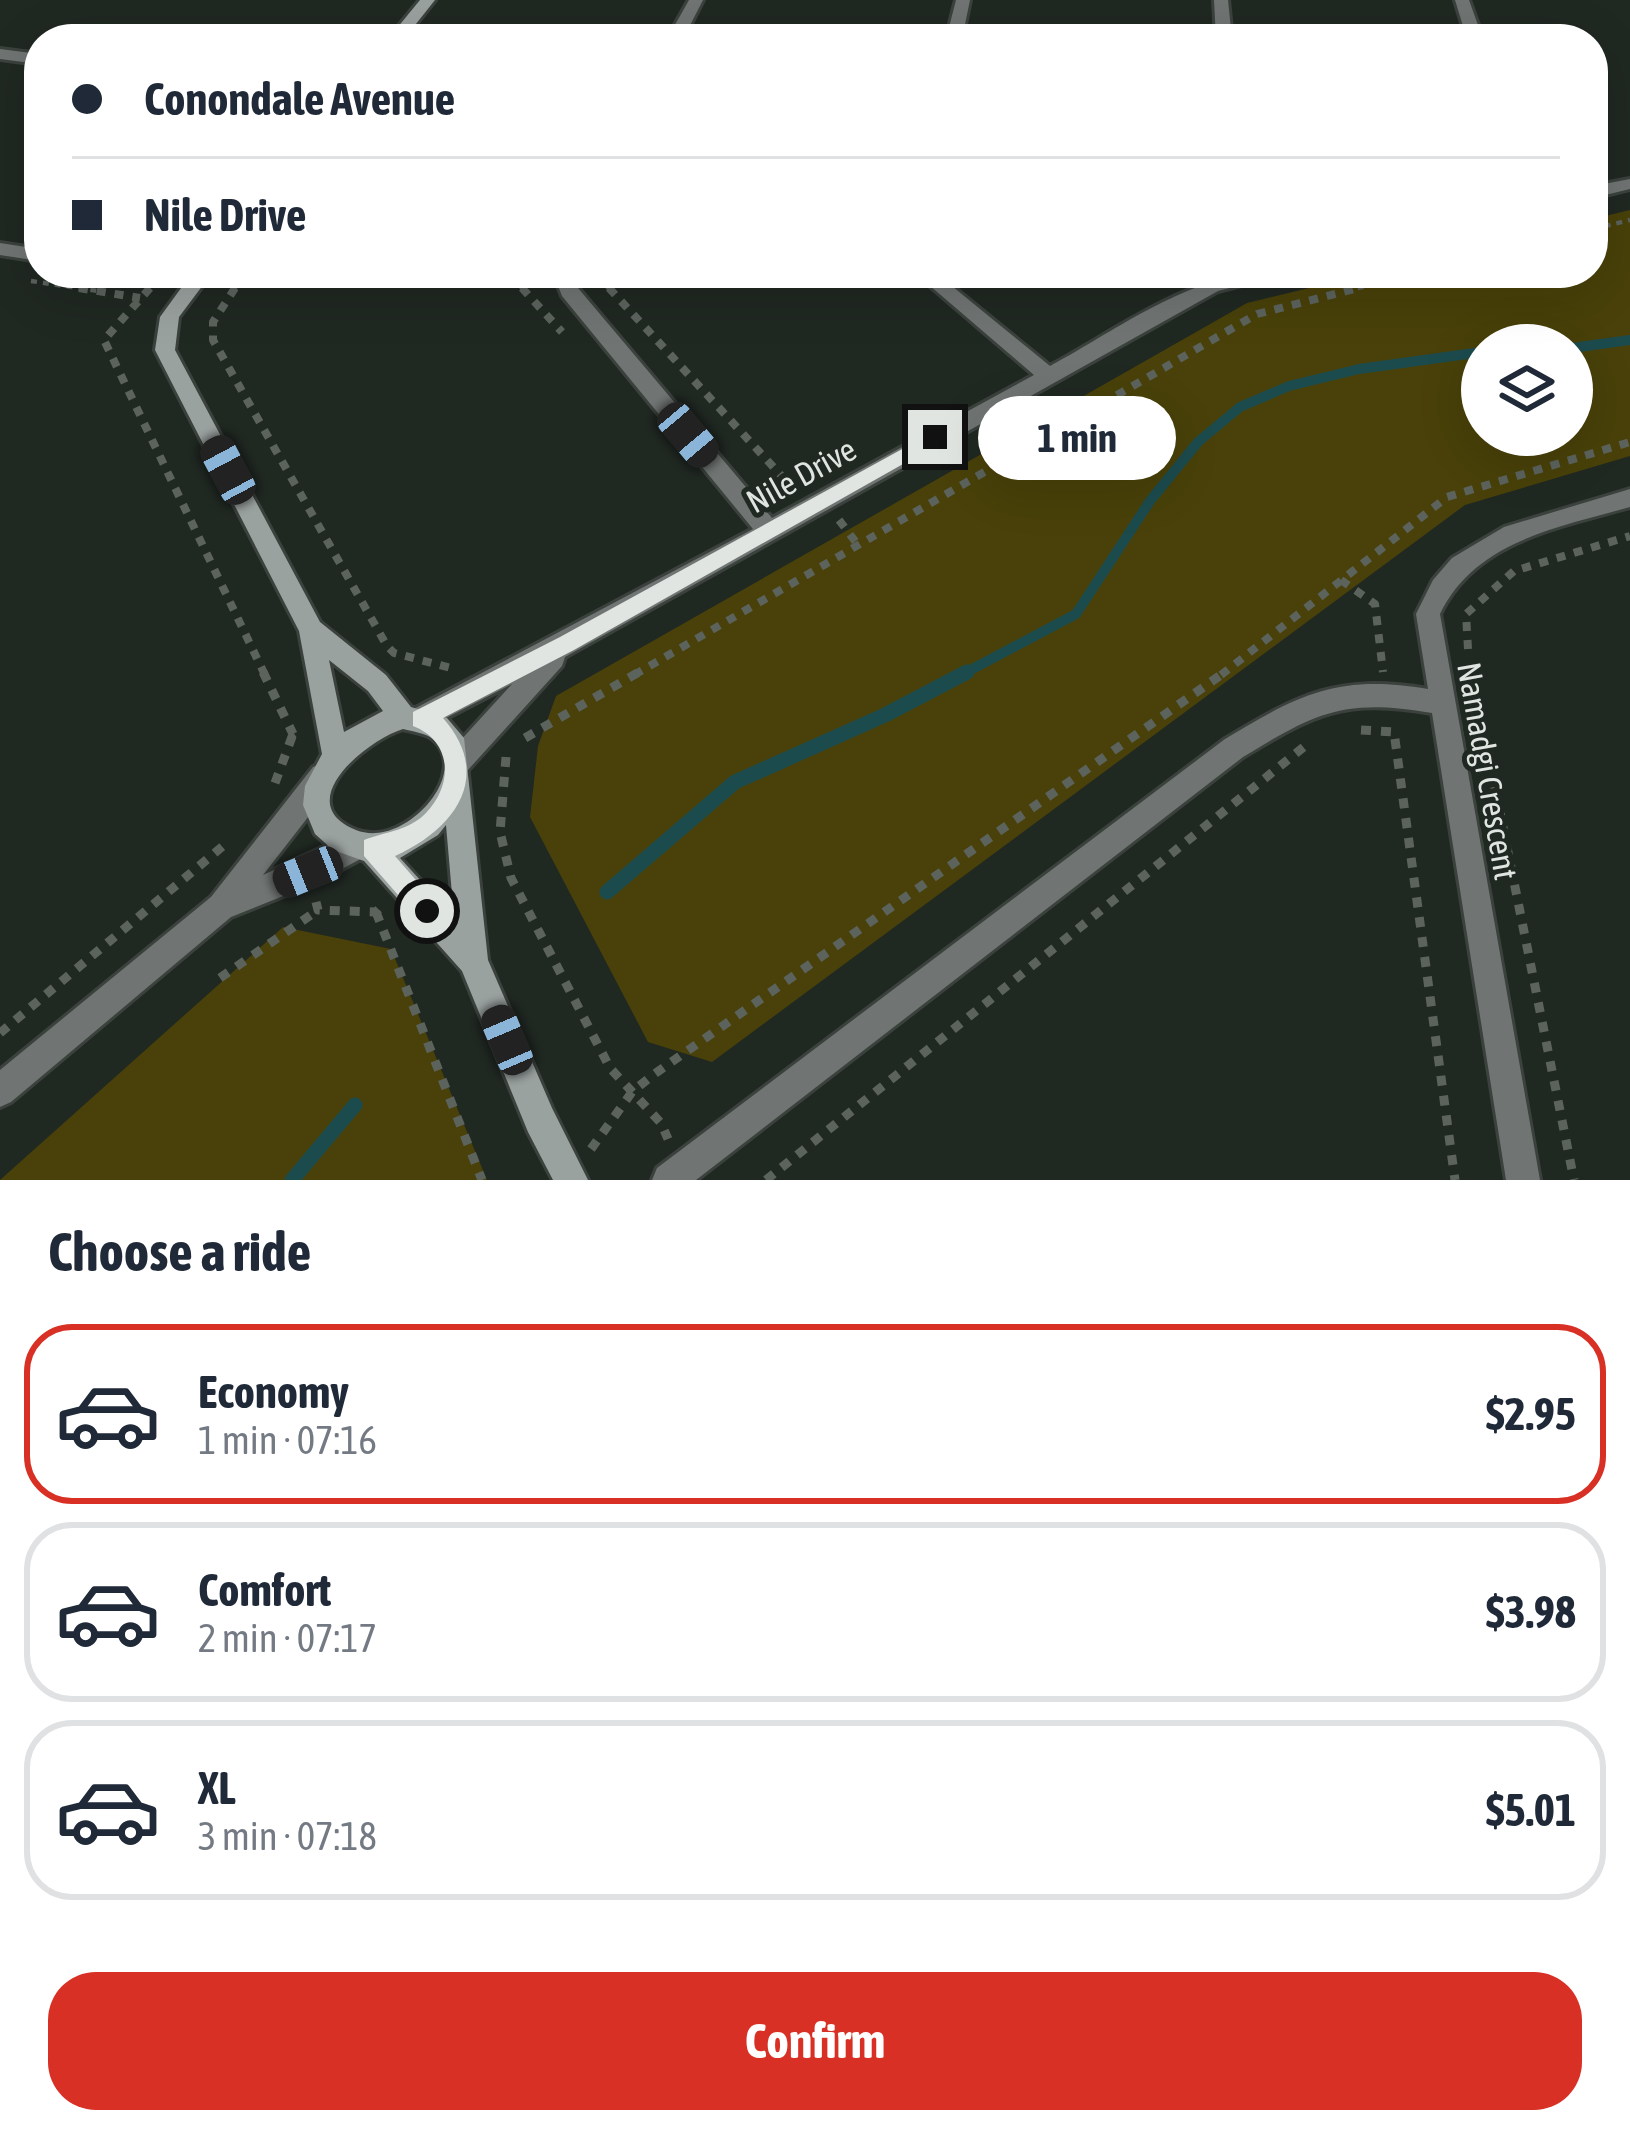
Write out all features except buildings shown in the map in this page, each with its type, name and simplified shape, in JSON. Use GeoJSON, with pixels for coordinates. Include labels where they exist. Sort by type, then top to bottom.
{"type":"FeatureCollection","features":[{"type":"Feature","properties":{"kind":"street"},"geometry":{"type":"LineString","coordinates":[[408,24],[428,0]]}},
{"type":"Feature","properties":{"kind":"street"},"geometry":{"type":"LineString","coordinates":[[191,288],[162,331],[165,350],[311,630],[328,712],[329,765],[321,812],[340,839],[364,847],[473,960]]}},
{"type":"Feature","properties":{"kind":"street"},"geometry":{"type":"LineString","coordinates":[[567,288],[769,531]]}},
{"type":"Feature","properties":{"kind":"street"},"geometry":{"type":"LineString","coordinates":[[942,288],[1047,375]]}},
{"type":"Feature","properties":{"kind":"street","name":"Nile Drive"},"geometry":{"type":"LineString","coordinates":[[412,718],[567,644],[1208,288]]}},
{"type":"Feature","properties":{"kind":"street","name":"Namadgi Crescent"},"geometry":{"type":"LineString","coordinates":[[1522,1180],[1428,614],[1444,580],[1506,536],[1630,497]]}},
{"type":"Feature","properties":{"kind":"street"},"geometry":{"type":"LineString","coordinates":[[311,630],[412,718],[447,734],[457,773],[473,960],[540,1120],[571,1179]]}},
{"type":"Feature","properties":{"kind":"street","name":"Nile Drive"},"geometry":{"type":"LineString","coordinates":[[457,773],[567,644]]}},
{"type":"Feature","properties":{"kind":"street"},"geometry":{"type":"LineString","coordinates":[[669,1180],[1234,748],[1310,702],[1348,692],[1386,692],[1440,704]]}},
{"type":"Feature","properties":{"kind":"street"},"geometry":{"type":"LineString","coordinates":[[0,1091],[220,907],[329,765],[366,727],[412,718]]}},
{"type":"Feature","properties":{"kind":"street"},"geometry":{"type":"LineString","coordinates":[[220,907],[364,847],[394,845],[434,822],[457,773]]}},
{"type":"Feature","properties":{"kind":"path"},"geometry":{"type":"LineString","coordinates":[[75,288],[140,298]]}},
{"type":"Feature","properties":{"kind":"path"},"geometry":{"type":"LineString","coordinates":[[149,288],[104,340],[293,734],[328,712]]}},
{"type":"Feature","properties":{"kind":"path"},"geometry":{"type":"LineString","coordinates":[[608,288],[789,484]]}},
{"type":"Feature","properties":{"kind":"path"},"geometry":{"type":"LineString","coordinates":[[507,748],[1257,314],[1359,288]]}},
{"type":"Feature","properties":{"kind":"path"},"geometry":{"type":"LineString","coordinates":[[571,1179],[632,1092],[1240,661],[1447,497],[1630,442]]}},
{"type":"Feature","properties":{"kind":"path"},"geometry":{"type":"LineString","coordinates":[[1468,654],[1466,614],[1514,571],[1630,536]]}},
{"type":"Feature","properties":{"kind":"path"},"geometry":{"type":"LineString","coordinates":[[1341,580],[1375,604],[1455,1180]]}},
{"type":"Feature","properties":{"kind":"path"},"geometry":{"type":"LineString","coordinates":[[376,683],[425,659]]}},
{"type":"Feature","properties":{"kind":"path"},"geometry":{"type":"LineString","coordinates":[[1482,722],[1574,1180]]}},
{"type":"Feature","properties":{"kind":"path"},"geometry":{"type":"LineString","coordinates":[[766,1180],[1328,727]]}},
{"type":"Feature","properties":{"kind":"path"},"geometry":{"type":"LineString","coordinates":[[1350,729],[1394,732]]}},
{"type":"Feature","properties":{"kind":"path"},"geometry":{"type":"LineString","coordinates":[[0,1033],[230,840]]}},
{"type":"Feature","properties":{"kind":"path"},"geometry":{"type":"LineString","coordinates":[[220,978],[318,910]]}},
{"type":"Feature","properties":{"kind":"path"},"geometry":{"type":"LineString","coordinates":[[376,912],[482,1180]]}},
{"type":"Feature","properties":{"kind":"shaded area"},"geometry":{"type":"Polygon","coordinates":[[[1630,210],[1630,456],[1465,505],[712,1062],[648,1042],[530,817],[538,746],[556,696],[1247,303],[1308,288],[1608,288],[1608,215],[1630,210]]]}},
{"type":"Feature","properties":{"kind":"shaded area"},"geometry":{"type":"Polygon","coordinates":[[[283,927],[391,949],[487,1180],[0,1180],[283,927]]]}},
{"type":"Feature","properties":{"kind":"waterway"},"geometry":{"type":"LineString","coordinates":[[1593,345],[1630,340]]}},
{"type":"Feature","properties":{"kind":"waterway"},"geometry":{"type":"LineString","coordinates":[[961,675],[1076,614],[1150,501],[1198,442],[1240,407],[1289,386],[1359,369],[1461,355]]}},
{"type":"Feature","properties":{"kind":"waterway"},"geometry":{"type":"LineString","coordinates":[[607,892],[735,782],[885,715],[967,672]]}},
{"type":"Feature","properties":{"kind":"waterway"},"geometry":{"type":"LineString","coordinates":[[292,1180],[355,1105]]}},
{"type":"Feature","properties":{"kind":"route"},"geometry":{"type":"LineString","coordinates":[[427,911],[372,848],[394,845],[434,822],[456,784],[455,747],[435,724],[421,719],[567,644],[935,437]]}}]}
